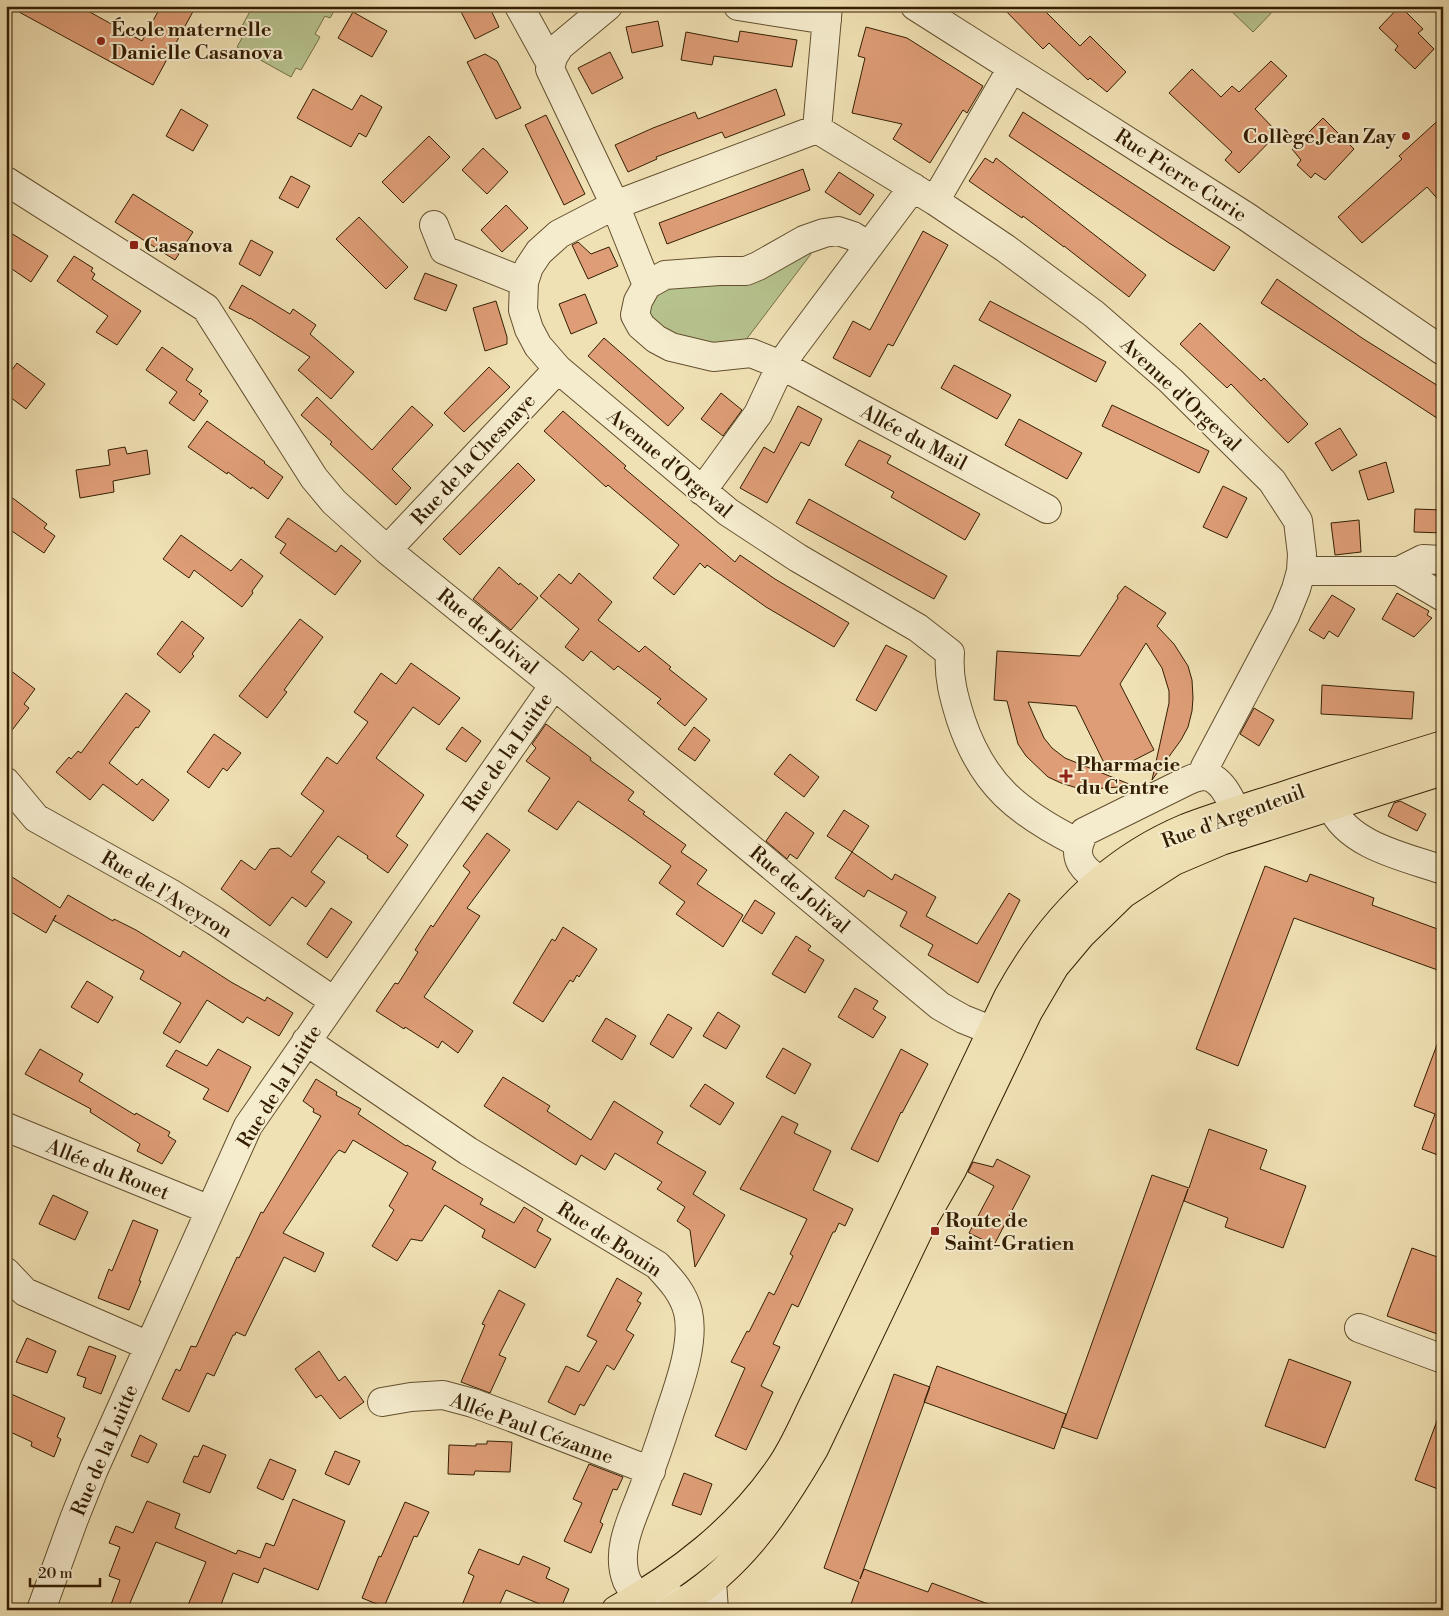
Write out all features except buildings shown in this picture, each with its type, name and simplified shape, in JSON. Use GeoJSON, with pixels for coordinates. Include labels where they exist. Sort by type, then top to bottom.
{"type":"FeatureCollection","features":[{"type":"Feature","properties":{"kind":"main road","name":"Rue d'Argenteuil"},"geometry":{"type":"LineString","coordinates":[[1327,795],[1443,745]]}},
{"type":"Feature","properties":{"kind":"main road","name":"Rue d'Argenteuil"},"geometry":{"type":"LineString","coordinates":[[1004,1035],[1028,962],[1042,942],[1057,923],[1101,880],[1144,850],[1186,828],[1240,822],[1327,795],[1443,771]]}},
{"type":"Feature","properties":{"kind":"main road","name":"Rue d'Argenteuil"},"geometry":{"type":"LineString","coordinates":[[1004,1035],[1055,966],[1086,930],[1123,894],[1182,858],[1221,841],[1240,822]]}},
{"type":"Feature","properties":{"kind":"main road"},"geometry":{"type":"LineString","coordinates":[[678,1608],[712,1582],[746,1548],[776,1511],[814,1449],[925,1217],[952,1170],[1004,1035]]}},
{"type":"Feature","properties":{"kind":"main road"},"geometry":{"type":"LineString","coordinates":[[630,1605],[717,1539],[750,1505],[783,1463],[1004,1035]]}},
{"type":"Feature","properties":{"kind":"street"},"geometry":{"type":"LineString","coordinates":[[518,6],[551,64]]}},
{"type":"Feature","properties":{"kind":"street"},"geometry":{"type":"LineString","coordinates":[[738,6],[827,13],[817,129]]}},
{"type":"Feature","properties":{"kind":"street","name":"Rue Pierre Curie"},"geometry":{"type":"LineString","coordinates":[[915,6],[1247,217],[1443,351]]}},
{"type":"Feature","properties":{"kind":"street"},"geometry":{"type":"LineString","coordinates":[[605,7],[560,46],[553,57],[550,69],[615,205],[647,285],[665,276],[719,271],[746,271],[804,240],[824,233],[838,231],[853,236],[868,246]]}},
{"type":"Feature","properties":{"kind":"street"},"geometry":{"type":"LineString","coordinates":[[702,491],[758,414],[792,349],[868,246],[924,194],[1012,68]]}},
{"type":"Feature","properties":{"kind":"street","name":"Avenue d'Orgeval"},"geometry":{"type":"LineString","coordinates":[[1078,843],[1019,808],[996,786],[978,761],[956,705],[949,671],[950,653],[918,628],[751,529],[702,491],[558,369],[538,346],[529,329],[523,310],[524,282],[529,267],[539,252],[559,234],[615,205],[817,129],[924,194],[1005,248],[1094,314],[1171,381],[1272,481],[1298,521],[1302,554],[1296,588],[1285,616],[1204,767],[1203,776]]}},
{"type":"Feature","properties":{"kind":"street","name":"Rue de Jolival"},"geometry":{"type":"LineString","coordinates":[[6,181],[206,308],[314,478],[334,502],[387,550],[554,685],[940,1006],[963,1019],[1004,1035]]}},
{"type":"Feature","properties":{"kind":"street"},"geometry":{"type":"LineString","coordinates":[[434,226],[444,250],[524,282]]}},
{"type":"Feature","properties":{"kind":"street","name":"Allée du Mail"},"geometry":{"type":"LineString","coordinates":[[647,285],[638,301],[635,315],[641,326],[656,339],[671,348],[713,357],[750,353],[782,365],[1047,509]]}},
{"type":"Feature","properties":{"kind":"street","name":"Rue de la Chesnaye"},"geometry":{"type":"LineString","coordinates":[[387,550],[558,369]]}},
{"type":"Feature","properties":{"kind":"street"},"geometry":{"type":"LineString","coordinates":[[1300,571],[1399,571],[1423,559],[1443,560]]}},
{"type":"Feature","properties":{"kind":"street"},"geometry":{"type":"LineString","coordinates":[[1399,571],[1443,597]]}},
{"type":"Feature","properties":{"kind":"street","name":"Rue de la Luitte"},"geometry":{"type":"LineString","coordinates":[[41,1610],[77,1510],[248,1126],[554,685]]}},
{"type":"Feature","properties":{"kind":"street"},"geometry":{"type":"LineString","coordinates":[[1135,886],[1101,880],[1090,875],[1078,856],[1078,843],[1084,832],[1187,781],[1203,776],[1215,781],[1228,793],[1240,822]]}},
{"type":"Feature","properties":{"kind":"street","name":"Rue de l'Aveyron"},"geometry":{"type":"LineString","coordinates":[[6,782],[36,818],[170,893],[334,1001]]}},
{"type":"Feature","properties":{"kind":"street"},"geometry":{"type":"LineString","coordinates":[[1327,795],[1341,823],[1353,834],[1369,843],[1443,870]]}},
{"type":"Feature","properties":{"kind":"street","name":"Rue de Bouin"},"geometry":{"type":"LineString","coordinates":[[306,1041],[468,1151],[657,1265],[678,1287],[688,1312],[689,1338],[685,1366],[651,1471],[626,1533],[623,1555],[624,1570],[631,1587],[630,1605]]}},
{"type":"Feature","properties":{"kind":"street","name":"Allée du Rouet"},"geometry":{"type":"LineString","coordinates":[[6,1127],[210,1210]]}},
{"type":"Feature","properties":{"kind":"street"},"geometry":{"type":"LineString","coordinates":[[6,1272],[25,1292],[150,1346]]}},
{"type":"Feature","properties":{"kind":"street"},"geometry":{"type":"LineString","coordinates":[[1359,1328],[1443,1358]]}},
{"type":"Feature","properties":{"kind":"street","name":"Allée Paul Cézanne"},"geometry":{"type":"LineString","coordinates":[[382,1402],[411,1397],[442,1395],[473,1403],[651,1471]]}},
{"type":"Feature","properties":{"kind":"street"},"geometry":{"type":"LineString","coordinates":[[712,1582],[714,1610]]}},
{"type":"Feature","properties":{"kind":"street"},"geometry":{"type":"LineString","coordinates":[[630,1605],[673,1599],[678,1608]]}},
{"type":"Feature","properties":{"kind":"green space"},"geometry":{"type":"Polygon","coordinates":[[[253,6],[337,6],[330,18],[325,16],[315,34],[320,37],[301,70],[296,68],[291,77],[237,47],[242,38],[237,35],[253,6]]]}},
{"type":"Feature","properties":{"kind":"green space"},"geometry":{"type":"Polygon","coordinates":[[[1226,6],[1278,6],[1253,32],[1226,6]]]}},
{"type":"Feature","properties":{"kind":"green space"},"geometry":{"type":"Polygon","coordinates":[[[809,251],[811,254],[739,349],[670,341],[643,307],[663,284],[809,251]]]}},
{"type":"Feature","properties":{"kind":"place","name":"École maternelle Danielle Casanova"},"geometry":{"type":"Point","coordinates":[101,41]}},
{"type":"Feature","properties":{"kind":"place","name":"Collège Jean Zay"},"geometry":{"type":"Point","coordinates":[1406,136]}},
{"type":"Feature","properties":{"kind":"place","name":"Casanova"},"geometry":{"type":"Point","coordinates":[134,245]}},
{"type":"Feature","properties":{"kind":"place","name":"Pharmacie du Centre"},"geometry":{"type":"Point","coordinates":[1066,776]}},
{"type":"Feature","properties":{"kind":"place","name":"Route de Saint-Gratien"},"geometry":{"type":"Point","coordinates":[935,1231]}}]}
